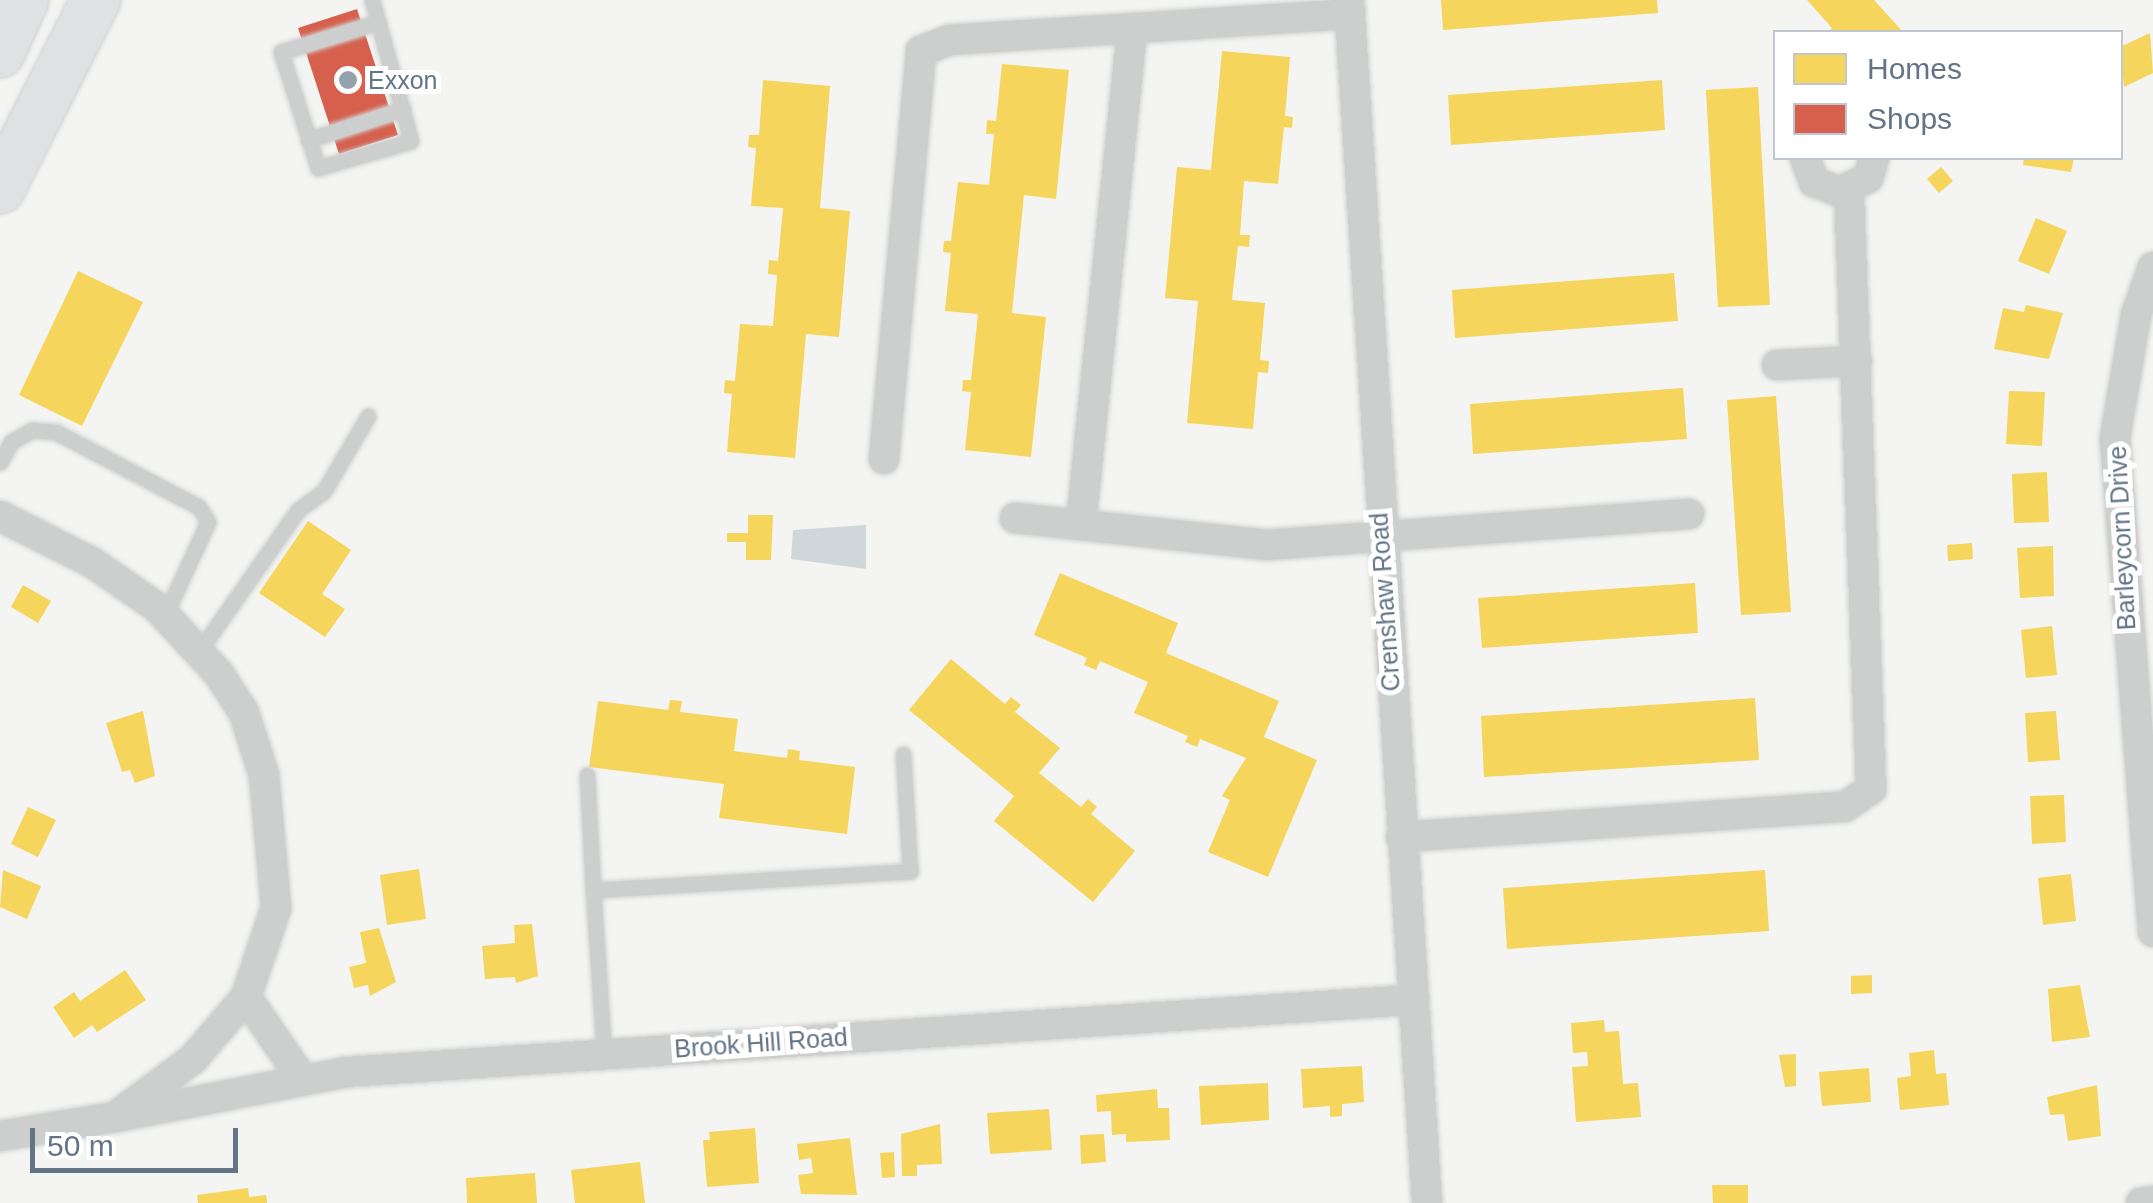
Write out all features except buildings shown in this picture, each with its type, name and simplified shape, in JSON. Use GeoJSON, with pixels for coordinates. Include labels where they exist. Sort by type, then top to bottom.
{"type":"FeatureCollection","features":[{"type":"Feature","properties":{"kind":"main road"},"geometry":{"type":"LineString","coordinates":[[0,53],[24,0]]}},
{"type":"Feature","properties":{"kind":"main road"},"geometry":{"type":"LineString","coordinates":[[0,188],[96,0]]}},
{"type":"Feature","properties":{"kind":"street"},"geometry":{"type":"LineString","coordinates":[[884,459],[921,51],[948,40],[1132,28],[1349,7]]}},
{"type":"Feature","properties":{"kind":"street","name":"Crenshaw Road"},"geometry":{"type":"LineString","coordinates":[[1349,7],[1426,1203]]}},
{"type":"Feature","properties":{"kind":"street"},"geometry":{"type":"LineString","coordinates":[[1081,524],[1132,28]]}},
{"type":"Feature","properties":{"kind":"street"},"geometry":{"type":"LineString","coordinates":[[1806,160],[1822,188],[1849,191],[1868,178],[1873,160]]}},
{"type":"Feature","properties":{"kind":"street"},"geometry":{"type":"LineString","coordinates":[[1401,836],[1862,801],[1875,772],[1849,191]]}},
{"type":"Feature","properties":{"kind":"street","name":"Barleycorn Drive"},"geometry":{"type":"LineString","coordinates":[[2153,268],[2136,315],[2115,438],[2144,744],[2153,932]]}},
{"type":"Feature","properties":{"kind":"street"},"geometry":{"type":"LineString","coordinates":[[1777,365],[1857,361]]}},
{"type":"Feature","properties":{"kind":"street"},"geometry":{"type":"LineString","coordinates":[[1015,518],[1266,545],[1689,514]]}},
{"type":"Feature","properties":{"kind":"street"},"geometry":{"type":"LineString","coordinates":[[0,516],[94,563],[165,615],[200,650],[244,713],[273,826],[276,908],[246,997],[193,1059],[115,1117]]}},
{"type":"Feature","properties":{"kind":"street"},"geometry":{"type":"LineString","coordinates":[[246,997],[303,1080]]}},
{"type":"Feature","properties":{"kind":"street","name":"Brook Hill Road"},"geometry":{"type":"LineString","coordinates":[[0,1136],[303,1080],[604,1054],[1411,1000]]}},
{"type":"Feature","properties":{"kind":"street"},"geometry":{"type":"LineString","coordinates":[[2140,1203],[2153,1201]]}},
{"type":"Feature","properties":{"kind":"lane"},"geometry":{"type":"LineString","coordinates":[[372,0],[411,142],[318,168],[281,52],[378,22]]}},
{"type":"Feature","properties":{"kind":"lane"},"geometry":{"type":"LineString","coordinates":[[308,140],[402,109]]}},
{"type":"Feature","properties":{"kind":"lane"},"geometry":{"type":"LineString","coordinates":[[200,650],[298,510],[324,491],[368,416]]}},
{"type":"Feature","properties":{"kind":"lane"},"geometry":{"type":"LineString","coordinates":[[0,462],[10,442],[32,430],[56,432],[200,507],[208,522],[165,615]]}},
{"type":"Feature","properties":{"kind":"lane"},"geometry":{"type":"LineString","coordinates":[[593,890],[910,870],[903,754]]}},
{"type":"Feature","properties":{"kind":"lane"},"geometry":{"type":"LineString","coordinates":[[587,775],[604,1054]]}},
{"type":"Feature","properties":{"kind":"shaded area"},"geometry":{"type":"Polygon","coordinates":[[[866,525],[866,569],[791,559],[793,530],[866,525]]]}},
{"type":"Feature","properties":{"kind":"place","name":"Exxon"},"geometry":{"type":"Point","coordinates":[348,80]}}]}
